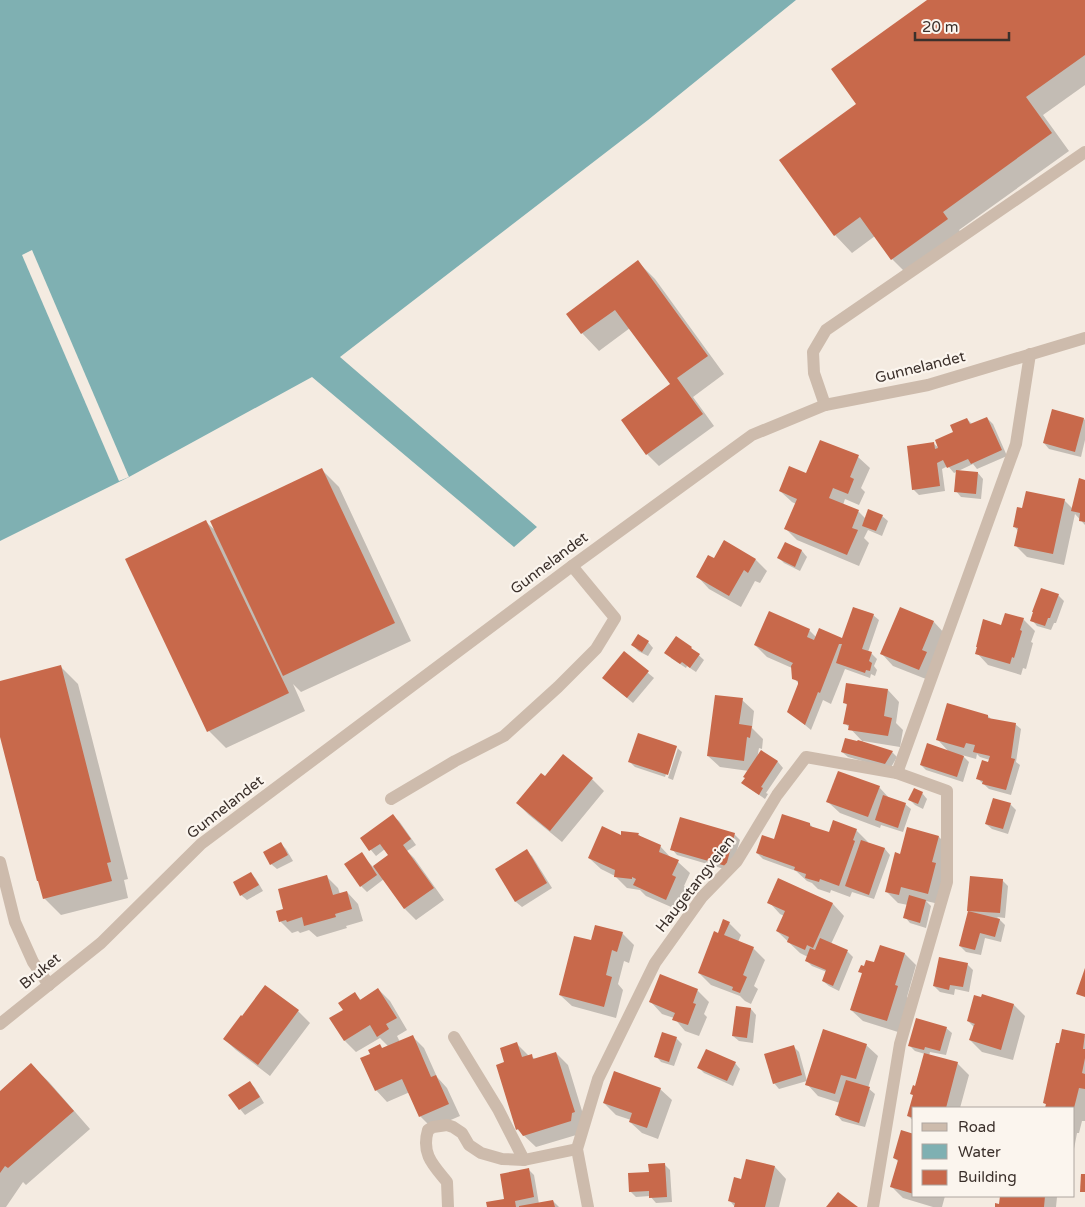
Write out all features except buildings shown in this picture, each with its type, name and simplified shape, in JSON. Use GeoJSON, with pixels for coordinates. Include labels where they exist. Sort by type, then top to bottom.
{"type":"FeatureCollection","features":[{"type":"Feature","properties":{"kind":"street"},"geometry":{"type":"LineString","coordinates":[[825,405],[814,373],[813,352],[826,330],[1085,152]]}},
{"type":"Feature","properties":{"kind":"street","name":"Gunnelandet"},"geometry":{"type":"LineString","coordinates":[[101,943],[201,844],[572,566],[752,435],[825,405],[928,385],[1085,338]]}},
{"type":"Feature","properties":{"kind":"street"},"geometry":{"type":"LineString","coordinates":[[897,773],[1016,444],[1030,354]]}},
{"type":"Feature","properties":{"kind":"street"},"geometry":{"type":"LineString","coordinates":[[391,798],[455,760],[504,736],[558,687],[596,649],[615,618],[572,566]]}},
{"type":"Feature","properties":{"kind":"street","name":"Haugetangveien"},"geometry":{"type":"LineString","coordinates":[[577,1149],[598,1079],[655,963],[702,898],[738,861],[777,795],[806,756],[897,773],[947,791],[947,882],[900,1044],[873,1207]]}},
{"type":"Feature","properties":{"kind":"street"},"geometry":{"type":"LineString","coordinates":[[0,862],[14,922],[33,962],[49,985]]}},
{"type":"Feature","properties":{"kind":"street","name":"Bruket"},"geometry":{"type":"LineString","coordinates":[[0,1024],[101,943]]}},
{"type":"Feature","properties":{"kind":"street"},"geometry":{"type":"LineString","coordinates":[[454,1037],[498,1109],[524,1160]]}},
{"type":"Feature","properties":{"kind":"street"},"geometry":{"type":"LineString","coordinates":[[448,1207],[447,1182],[432,1164],[426,1149],[428,1130],[433,1127],[446,1125],[454,1127],[462,1133],[469,1144],[481,1153],[502,1158],[524,1160],[577,1149],[588,1207]]}},
{"type":"Feature","properties":{"kind":"water"},"geometry":{"type":"Polygon","coordinates":[[[0,0],[796,0],[648,120],[340,357],[537,527],[514,547],[312,377],[129,477],[0,541],[0,0]]]}},
{"type":"Feature","properties":{"kind":"pier"},"geometry":{"type":"Polygon","coordinates":[[[32,250],[129,477],[119,481],[22,255],[32,250]]]}}]}
